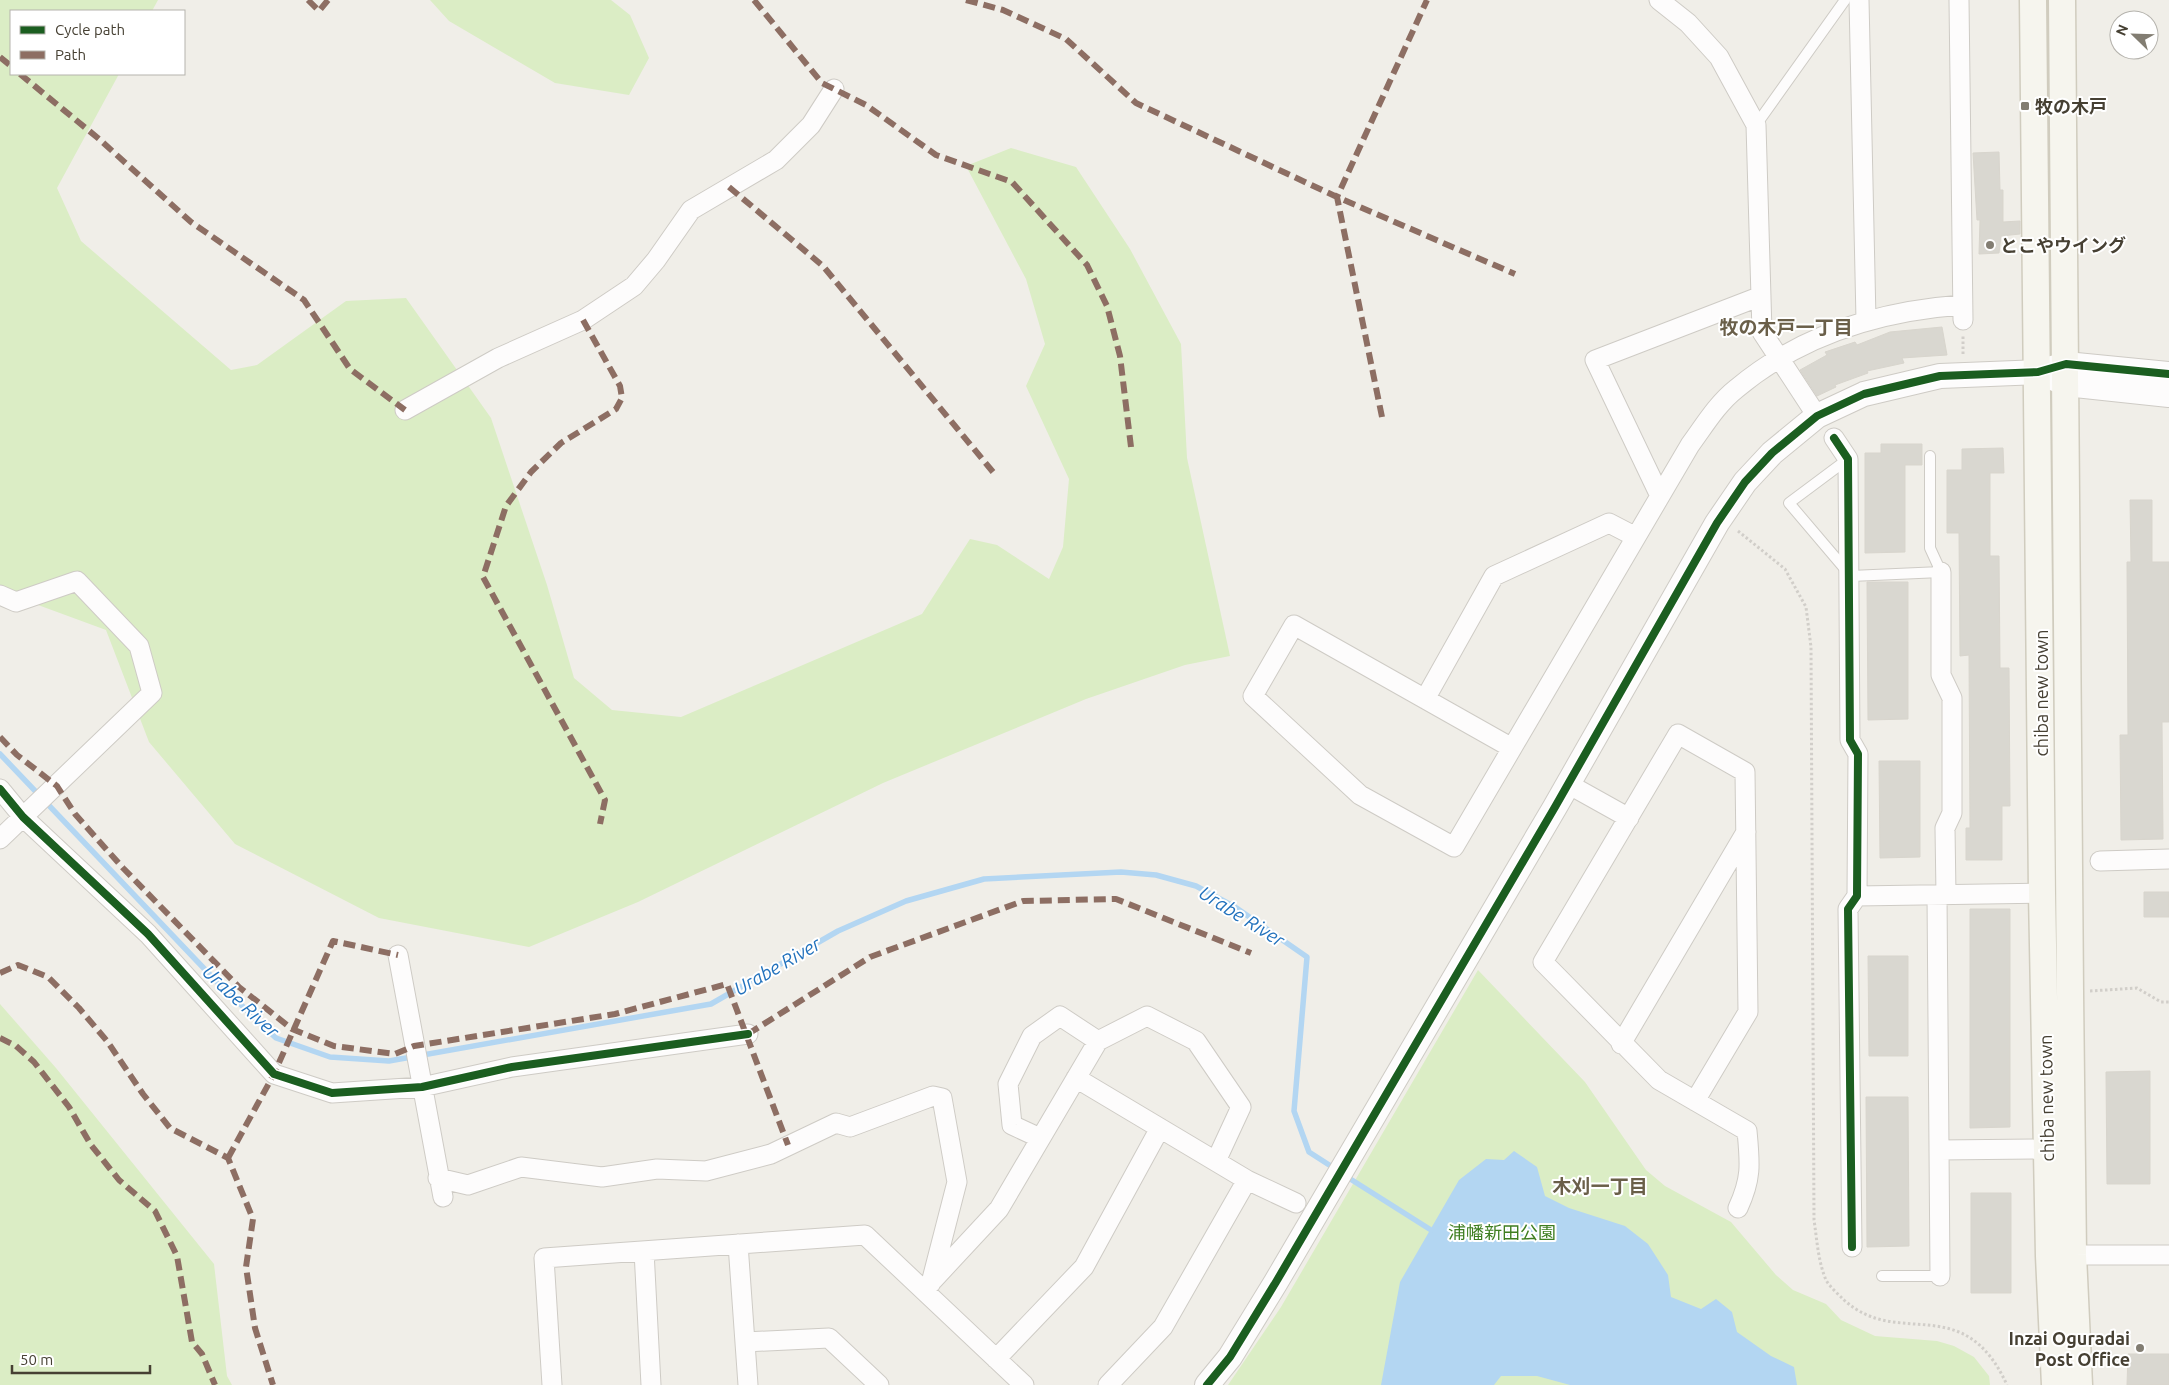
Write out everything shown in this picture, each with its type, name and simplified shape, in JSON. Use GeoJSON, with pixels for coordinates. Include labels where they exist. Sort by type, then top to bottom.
{"type":"FeatureCollection","features":[{"type":"Feature","properties":{"kind":"main road","name":"chiba new town"},"geometry":{"type":"LineString","coordinates":[[2033,0],[2042,893],[2047,1149],[2079,1385]]}},
{"type":"Feature","properties":{"kind":"main road","name":"chiba new town"},"geometry":{"type":"LineString","coordinates":[[2054,1385],[2061,1255],[2070,993],[2062,0]]}},
{"type":"Feature","properties":{"kind":"street"},"geometry":{"type":"LineString","coordinates":[[1659,0],[1688,23],[1719,57],[1756,125],[1762,332],[1781,358],[1817,416]]}},
{"type":"Feature","properties":{"kind":"street"},"geometry":{"type":"LineString","coordinates":[[1859,0],[1866,320]]}},
{"type":"Feature","properties":{"kind":"street"},"geometry":{"type":"LineString","coordinates":[[1512,748],[1294,625],[1253,696],[1360,794],[1454,847],[1690,445],[1716,409],[1735,389],[1781,358],[1835,330],[1866,320],[1925,308],[1963,313],[1959,0]]}},
{"type":"Feature","properties":{"kind":"street"},"geometry":{"type":"LineString","coordinates":[[405,410],[498,358],[583,320],[634,286],[656,260],[691,210],[776,160],[788,150],[811,125],[834,89]]}},
{"type":"Feature","properties":{"kind":"street"},"geometry":{"type":"LineString","coordinates":[[1660,496],[1595,360],[1761,296]]}},
{"type":"Feature","properties":{"kind":"street"},"geometry":{"type":"LineString","coordinates":[[1207,1385],[1230,1357],[1332,1185],[1568,784],[1718,523],[1745,482],[1772,453],[1817,416],[1864,394],[1912,381],[1940,376],[2038,372],[2066,374],[2169,374]]}},
{"type":"Feature","properties":{"kind":"street"},"geometry":{"type":"LineString","coordinates":[[2066,374],[2169,395]]}},
{"type":"Feature","properties":{"kind":"street"},"geometry":{"type":"LineString","coordinates":[[1834,438],[1848,459],[1851,576],[1850,740],[1858,754],[1857,896],[1848,909],[1852,1247]]}},
{"type":"Feature","properties":{"kind":"street"},"geometry":{"type":"LineString","coordinates":[[1425,699],[1494,576],[1609,522],[1636,536]]}},
{"type":"Feature","properties":{"kind":"street"},"geometry":{"type":"LineString","coordinates":[[1940,1276],[1941,895],[1945,828],[1952,813],[1952,698],[1941,675],[1941,572]]}},
{"type":"Feature","properties":{"kind":"street"},"geometry":{"type":"LineString","coordinates":[[0,595],[16,602],[78,581],[139,646],[152,693],[0,839]]}},
{"type":"Feature","properties":{"kind":"street"},"geometry":{"type":"LineString","coordinates":[[1696,1101],[1748,1012],[1745,772],[1678,734],[1543,962],[1621,1044],[1659,1080],[1747,1131],[1751,1167],[1745,1192],[1738,1208]]}},
{"type":"Feature","properties":{"kind":"street"},"geometry":{"type":"LineString","coordinates":[[1568,784],[1629,818]]}},
{"type":"Feature","properties":{"kind":"street"},"geometry":{"type":"LineString","coordinates":[[0,789],[23,817],[148,934],[274,1074],[332,1093],[422,1087],[512,1067],[748,1034]]}},
{"type":"Feature","properties":{"kind":"street"},"geometry":{"type":"LineString","coordinates":[[1621,1044],[1746,831]]}},
{"type":"Feature","properties":{"kind":"street"},"geometry":{"type":"LineString","coordinates":[[2100,861],[2169,860]]}},
{"type":"Feature","properties":{"kind":"street"},"geometry":{"type":"LineString","coordinates":[[1857,896],[2042,893]]}},
{"type":"Feature","properties":{"kind":"street"},"geometry":{"type":"LineString","coordinates":[[398,955],[443,1197]]}},
{"type":"Feature","properties":{"kind":"street"},"geometry":{"type":"LineString","coordinates":[[1040,1138],[1012,1125],[1008,1084],[1032,1036],[1060,1016],[1098,1041]]}},
{"type":"Feature","properties":{"kind":"street"},"geometry":{"type":"LineString","coordinates":[[928,1287],[999,1209],[1098,1041],[1147,1016],[1196,1041],[1241,1107],[1216,1161]]}},
{"type":"Feature","properties":{"kind":"street"},"geometry":{"type":"LineString","coordinates":[[1076,1078],[1247,1180],[1296,1203]]}},
{"type":"Feature","properties":{"kind":"street"},"geometry":{"type":"LineString","coordinates":[[438,1178],[468,1185],[521,1167],[602,1177],[657,1169],[706,1171],[771,1154],[836,1123],[850,1127],[933,1096],[942,1098],[956,1182],[928,1287]]}},
{"type":"Feature","properties":{"kind":"street"},"geometry":{"type":"LineString","coordinates":[[996,1359],[1084,1267],[1160,1128]]}},
{"type":"Feature","properties":{"kind":"street"},"geometry":{"type":"LineString","coordinates":[[1940,1150],[2047,1149]]}},
{"type":"Feature","properties":{"kind":"street"},"geometry":{"type":"LineString","coordinates":[[1108,1385],[1163,1327],[1247,1180]]}},
{"type":"Feature","properties":{"kind":"street"},"geometry":{"type":"LineString","coordinates":[[552,1385],[544,1258],[866,1235],[928,1287],[996,1359],[1024,1385]]}},
{"type":"Feature","properties":{"kind":"street"},"geometry":{"type":"LineString","coordinates":[[738,1244],[748,1385]]}},
{"type":"Feature","properties":{"kind":"street"},"geometry":{"type":"LineString","coordinates":[[644,1251],[651,1385]]}},
{"type":"Feature","properties":{"kind":"street"},"geometry":{"type":"LineString","coordinates":[[2061,1255],[2169,1255]]}},
{"type":"Feature","properties":{"kind":"street"},"geometry":{"type":"LineString","coordinates":[[745,1342],[829,1338],[879,1385]]}},
{"type":"Feature","properties":{"kind":"lane"},"geometry":{"type":"LineString","coordinates":[[1756,125],[1845,0]]}},
{"type":"Feature","properties":{"kind":"lane"},"geometry":{"type":"LineString","coordinates":[[1848,459],[1789,503],[1851,576],[1941,572],[1930,548],[1930,456]]}},
{"type":"Feature","properties":{"kind":"lane"},"geometry":{"type":"LineString","coordinates":[[1882,1276],[1940,1276]]}},
{"type":"Feature","properties":{"kind":"path"},"geometry":{"type":"LineString","coordinates":[[2070,993],[2136,988],[2160,1002],[2169,1002]]}},
{"type":"Feature","properties":{"kind":"green space"},"geometry":{"type":"Polygon","coordinates":[[[0,0],[158,0],[153,10],[10,10],[10,75],[118,75],[57,188],[81,241],[231,370],[257,365],[346,301],[406,298],[491,418],[547,585],[574,678],[612,710],[681,717],[922,614],[970,539],[997,545],[1049,579],[1063,547],[1069,479],[1026,386],[1045,344],[1026,279],[966,166],[1011,148],[1076,167],[1130,249],[1181,344],[1187,458],[1230,656],[1185,665],[1086,699],[883,783],[638,902],[529,947],[379,918],[235,844],[149,742],[106,630],[0,591],[0,0]]]}},
{"type":"Feature","properties":{"kind":"green space"},"geometry":{"type":"Polygon","coordinates":[[[430,0],[611,0],[630,15],[649,58],[629,95],[555,83],[449,21],[430,0]]]}},
{"type":"Feature","properties":{"kind":"green space","name":"浦幡新田公園"},"geometry":{"type":"Polygon","coordinates":[[[1478,970],[1585,1082],[1646,1170],[1665,1186],[1731,1222],[1776,1275],[1793,1290],[1826,1304],[1841,1320],[1875,1336],[1937,1341],[1954,1346],[1974,1357],[1989,1376],[1990,1385],[1228,1385],[1281,1307],[1478,970]]]}},
{"type":"Feature","properties":{"kind":"green space"},"geometry":{"type":"Polygon","coordinates":[[[0,1004],[56,1068],[214,1264],[227,1376],[232,1385],[0,1385],[0,1004]]]}},
{"type":"Feature","properties":{"kind":"water"},"geometry":{"type":"Polygon","coordinates":[[[1514,1151],[1537,1167],[1545,1196],[1569,1208],[1625,1226],[1648,1244],[1668,1275],[1671,1297],[1701,1309],[1716,1299],[1732,1312],[1737,1332],[1771,1356],[1794,1367],[1797,1385],[1570,1385],[1537,1376],[1501,1376],[1494,1385],[1381,1385],[1400,1282],[1459,1180],[1486,1159],[1504,1160],[1514,1151]]]}},
{"type":"Feature","properties":{"kind":"building"},"geometry":{"type":"Polygon","coordinates":[[[1999,152],[2000,190],[2003,190],[2003,222],[2020,221],[2020,234],[2001,236],[1999,253],[1979,254],[1980,220],[1977,220],[1973,153],[1999,152]]]}},
{"type":"Feature","properties":{"kind":"building"},"geometry":{"type":"Polygon","coordinates":[[[1942,327],[1947,355],[1902,358],[1904,363],[1867,371],[1868,373],[1835,385],[1836,387],[1817,396],[1800,370],[1827,355],[1825,352],[1855,342],[1857,345],[1890,332],[1942,327]]]}},
{"type":"Feature","properties":{"kind":"building"},"geometry":{"type":"Polygon","coordinates":[[[1881,444],[1922,444],[1922,465],[1905,465],[1905,552],[1865,553],[1865,453],[1881,453],[1881,444]]]}},
{"type":"Feature","properties":{"kind":"building"},"geometry":{"type":"Polygon","coordinates":[[[2003,448],[2004,473],[1990,473],[1990,556],[1999,556],[2000,668],[2009,668],[2010,806],[2002,806],[2002,860],[1966,860],[1966,828],[1970,828],[1969,655],[1960,656],[1959,533],[1947,533],[1947,470],[1962,470],[1962,449],[2003,448]]]}},
{"type":"Feature","properties":{"kind":"building"},"geometry":{"type":"Polygon","coordinates":[[[2130,500],[2152,500],[2152,562],[2169,562],[2169,722],[2162,722],[2163,839],[2121,840],[2120,735],[2128,735],[2127,562],[2131,562],[2130,500]]]}},
{"type":"Feature","properties":{"kind":"building"},"geometry":{"type":"Polygon","coordinates":[[[1867,582],[1908,582],[1908,719],[1868,720],[1867,582]]]}},
{"type":"Feature","properties":{"kind":"building"},"geometry":{"type":"Polygon","coordinates":[[[1879,761],[1920,761],[1920,857],[1880,858],[1879,761]]]}},
{"type":"Feature","properties":{"kind":"building"},"geometry":{"type":"Polygon","coordinates":[[[2144,892],[2169,892],[2169,917],[2144,917],[2144,892]]]}},
{"type":"Feature","properties":{"kind":"building"},"geometry":{"type":"Polygon","coordinates":[[[1970,909],[2010,909],[2010,1127],[1970,1128],[1970,909]]]}},
{"type":"Feature","properties":{"kind":"building"},"geometry":{"type":"Polygon","coordinates":[[[1868,956],[1908,956],[1908,1056],[1869,1056],[1868,956]]]}},
{"type":"Feature","properties":{"kind":"building"},"geometry":{"type":"Polygon","coordinates":[[[2150,1071],[2150,1184],[2107,1184],[2106,1072],[2150,1071]]]}},
{"type":"Feature","properties":{"kind":"building"},"geometry":{"type":"Polygon","coordinates":[[[1866,1097],[1908,1097],[1909,1246],[1867,1247],[1866,1097]]]}},
{"type":"Feature","properties":{"kind":"building"},"geometry":{"type":"Polygon","coordinates":[[[1971,1193],[2011,1193],[2011,1293],[1971,1293],[1971,1193]]]}},
{"type":"Feature","properties":{"kind":"building"},"geometry":{"type":"Polygon","coordinates":[[[2128,1354],[2169,1354],[2169,1385],[2127,1385],[2128,1354]]]}},
{"type":"Feature","properties":{"kind":"waterway","name":"Urabe River"},"geometry":{"type":"LineString","coordinates":[[0,754],[215,980],[276,1038],[330,1057],[389,1061],[711,1004],[838,931],[906,901],[984,879],[1121,872],[1156,875],[1196,886],[1235,907],[1307,957],[1294,1111],[1309,1152],[1337,1170]]}},
{"type":"Feature","properties":{"kind":"waterway","name":"Urabe River"},"geometry":{"type":"LineString","coordinates":[[1344,1175],[1431,1230]]}},
{"type":"Feature","properties":{"kind":"marked path"},"geometry":{"type":"LineString","coordinates":[[308,0],[319,11],[328,0]]}},
{"type":"Feature","properties":{"kind":"marked path"},"geometry":{"type":"LineString","coordinates":[[754,0],[822,83],[866,105],[936,155],[1012,182],[1087,265],[1107,306],[1120,356],[1131,447]]}},
{"type":"Feature","properties":{"kind":"marked path"},"geometry":{"type":"LineString","coordinates":[[966,0],[1003,10],[1066,39],[1136,103],[1337,197],[1515,274]]}},
{"type":"Feature","properties":{"kind":"marked path"},"geometry":{"type":"LineString","coordinates":[[1382,417],[1337,197],[1427,0]]}},
{"type":"Feature","properties":{"kind":"marked path"},"geometry":{"type":"LineString","coordinates":[[0,57],[10,65]]}},
{"type":"Feature","properties":{"kind":"marked path"},"geometry":{"type":"LineString","coordinates":[[21,75],[99,139],[191,222],[304,300],[350,369],[405,410]]}},
{"type":"Feature","properties":{"kind":"marked path"},"geometry":{"type":"LineString","coordinates":[[729,187],[823,266],[993,472]]}},
{"type":"Feature","properties":{"kind":"marked path"},"geometry":{"type":"LineString","coordinates":[[583,320],[620,386],[622,398],[616,409],[561,443],[531,472],[506,506],[483,577],[605,800],[600,824]]}},
{"type":"Feature","properties":{"kind":"marked path"},"geometry":{"type":"LineString","coordinates":[[0,737],[17,755],[57,786],[75,814],[123,868],[239,987],[292,1029],[334,1046],[395,1054],[414,1046],[615,1014],[727,984],[788,1145]]}},
{"type":"Feature","properties":{"kind":"marked path"},"geometry":{"type":"LineString","coordinates":[[748,1034],[870,957],[1023,901],[1116,899],[1251,953]]}},
{"type":"Feature","properties":{"kind":"marked path"},"geometry":{"type":"LineString","coordinates":[[228,1158],[274,1074],[333,941],[398,955]]}},
{"type":"Feature","properties":{"kind":"marked path"},"geometry":{"type":"LineString","coordinates":[[0,973],[18,965],[48,977],[79,1008],[107,1041],[143,1094],[170,1128],[228,1158],[253,1219],[246,1267],[255,1328],[273,1385]]}},
{"type":"Feature","properties":{"kind":"marked path"},"geometry":{"type":"LineString","coordinates":[[0,1038],[16,1046],[34,1062],[69,1107],[91,1145],[119,1180],[155,1211],[177,1256],[192,1342],[202,1354],[215,1385]]}},
{"type":"Feature","properties":{"kind":"cycle path"},"geometry":{"type":"LineString","coordinates":[[1207,1385],[1230,1357],[1276,1282],[1555,807],[1717,523],[1745,482],[1772,453],[1817,416],[1864,394],[1940,376],[2038,372],[2066,364],[2169,374]]}},
{"type":"Feature","properties":{"kind":"cycle path"},"geometry":{"type":"LineString","coordinates":[[1834,438],[1848,459],[1850,740],[1858,754],[1857,896],[1848,909],[1852,1247]]}},
{"type":"Feature","properties":{"kind":"cycle path"},"geometry":{"type":"LineString","coordinates":[[0,789],[23,817],[148,934],[274,1074],[332,1093],[422,1087],[512,1067],[748,1034]]}},
{"type":"Feature","properties":{"kind":"place","name":"牧の木戸"},"geometry":{"type":"Point","coordinates":[2025,106]}},
{"type":"Feature","properties":{"kind":"place","name":"とこやウイング"},"geometry":{"type":"Point","coordinates":[1990,245]}},
{"type":"Feature","properties":{"kind":"place","name":"Inzai Oguradai Post Office"},"geometry":{"type":"Point","coordinates":[2140,1348]}},
{"type":"Feature","properties":{"kind":"district","name":"牧の木戸一丁目"},"geometry":{"type":"Point","coordinates":[1786,327]}},
{"type":"Feature","properties":{"kind":"district","name":"木刈一丁目"},"geometry":{"type":"Point","coordinates":[1600,1186]}}]}
